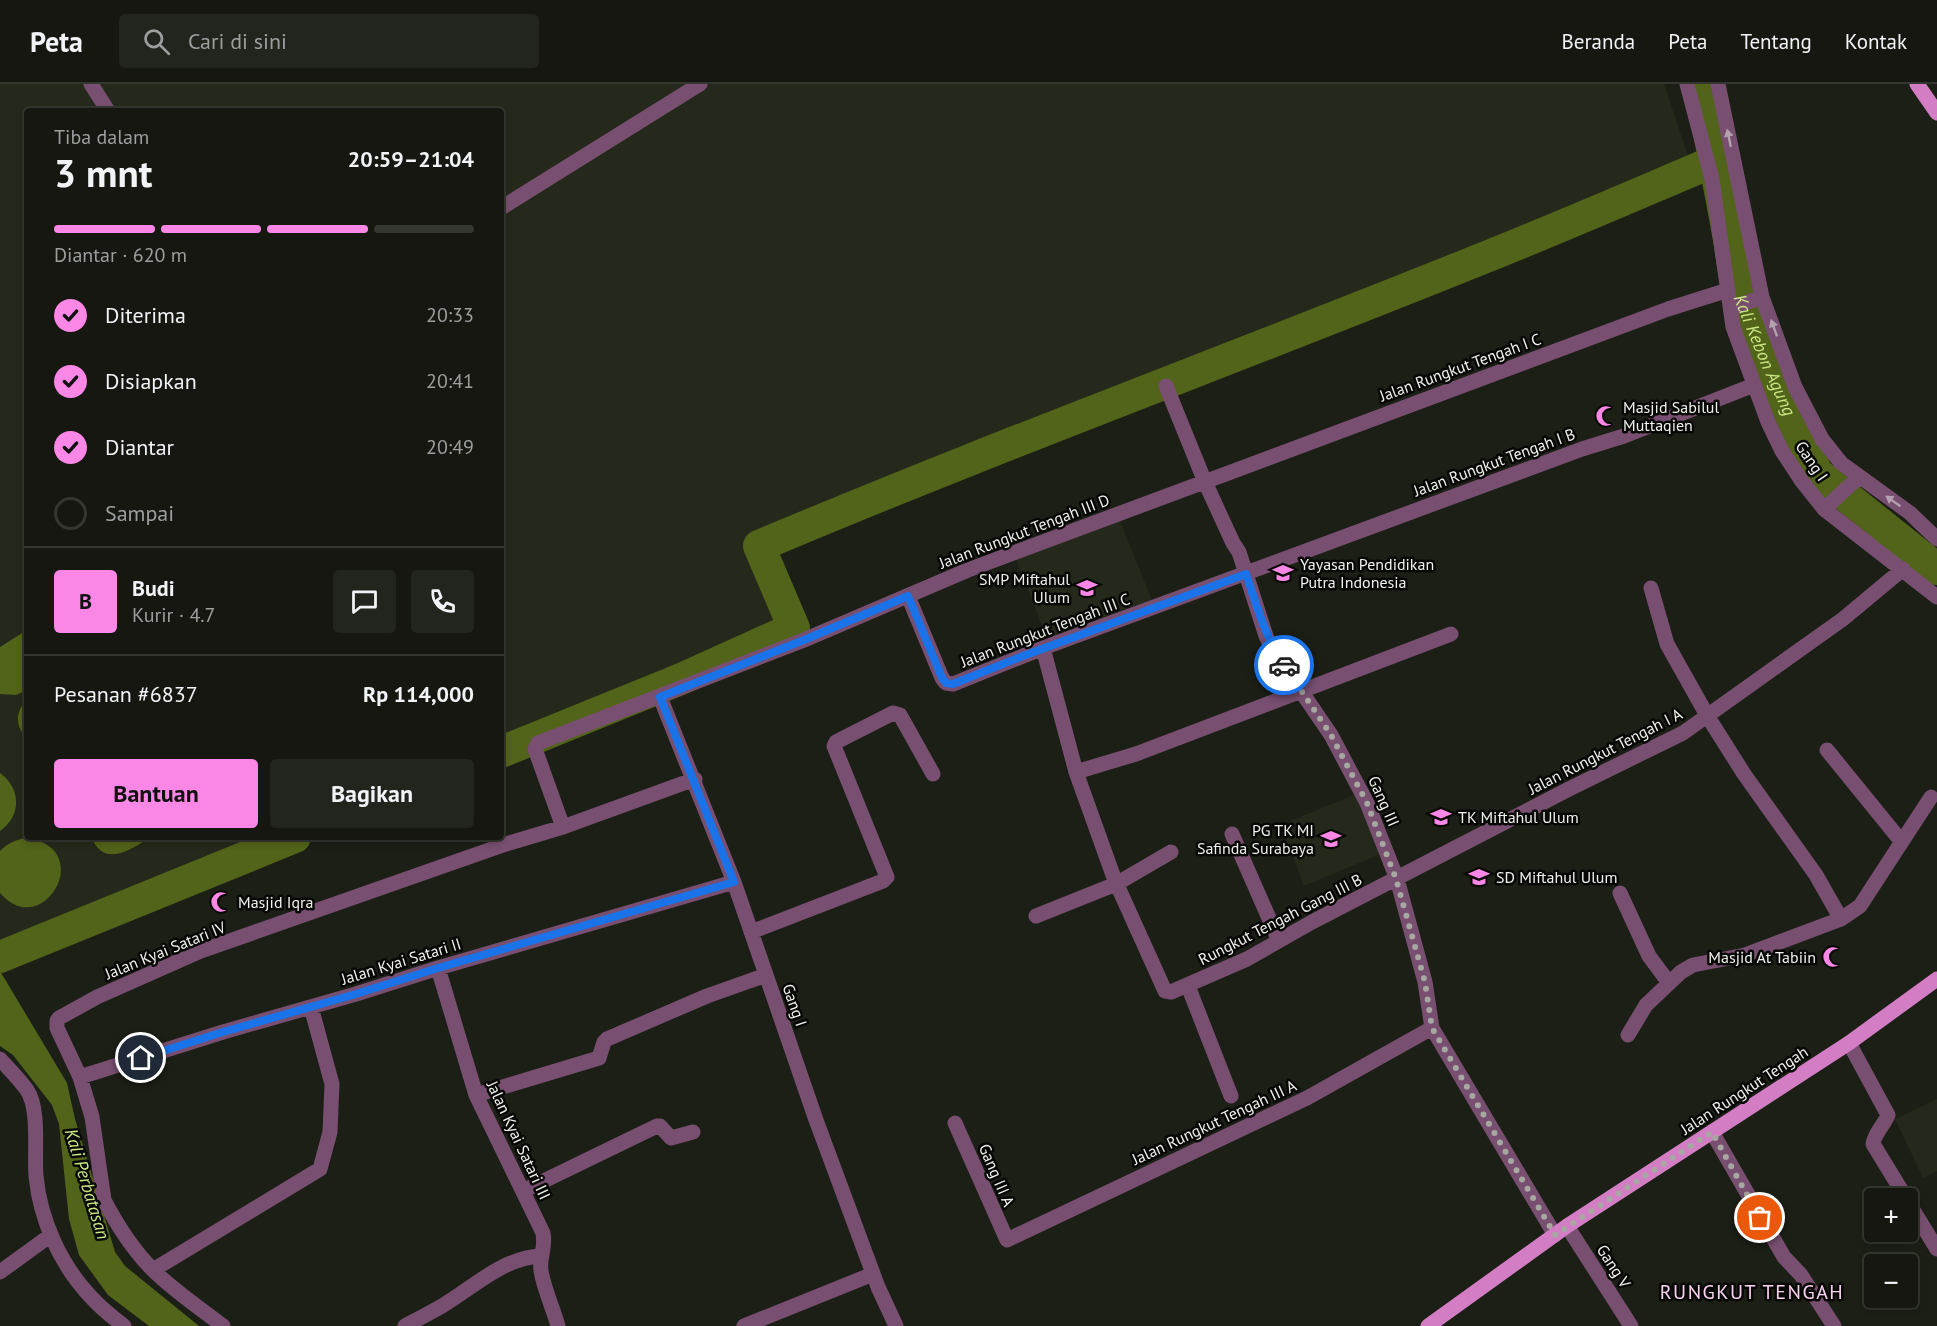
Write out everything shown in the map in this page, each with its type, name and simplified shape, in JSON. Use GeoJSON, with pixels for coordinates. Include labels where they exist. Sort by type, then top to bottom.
{"type":"FeatureCollection","features":[{"type":"Feature","properties":{"kind":"main road"},"geometry":{"type":"LineString","coordinates":[[1917,84],[1937,113]]}},
{"type":"Feature","properties":{"kind":"main road","name":"Jalan Rungkut Tengah"},"geometry":{"type":"LineString","coordinates":[[1428,1326],[1561,1230],[1849,1043],[1937,979]]}},
{"type":"Feature","properties":{"kind":"street"},"geometry":{"type":"LineString","coordinates":[[91,84],[106,108]]}},
{"type":"Feature","properties":{"kind":"street"},"geometry":{"type":"LineString","coordinates":[[504,206],[700,84]]}},
{"type":"Feature","properties":{"kind":"street","name":"Gang I"},"geometry":{"type":"LineString","coordinates":[[1687,84],[1712,179],[1728,290],[1735,307],[1735,332],[1768,422],[1782,451],[1801,480],[1828,506],[1937,597]]}},
{"type":"Feature","properties":{"kind":"street"},"geometry":{"type":"LineString","coordinates":[[1718,84],[1758,298],[1795,387],[1822,439],[1841,463],[1910,513],[1937,539]]}},
{"type":"Feature","properties":{"kind":"street","name":"Jalan Rungkut Tengah I C"},"geometry":{"type":"LineString","coordinates":[[1205,482],[1668,309],[1728,290]]}},
{"type":"Feature","properties":{"kind":"street"},"geometry":{"type":"LineString","coordinates":[[1735,307],[1758,298]]}},
{"type":"Feature","properties":{"kind":"street","name":"Jalan Rungkut Tengah I B"},"geometry":{"type":"LineString","coordinates":[[1246,574],[1582,449],[1624,436],[1754,385]]}},
{"type":"Feature","properties":{"kind":"street","name":"Gang III"},"geometry":{"type":"LineString","coordinates":[[1166,386],[1205,482],[1239,552],[1270,643],[1331,735],[1367,803],[1396,879],[1425,982],[1432,1028],[1561,1230]]}},
{"type":"Feature","properties":{"kind":"street"},"geometry":{"type":"LineString","coordinates":[[1828,506],[1859,477]]}},
{"type":"Feature","properties":{"kind":"street","name":"Jalan Rungkut Tengah III D"},"geometry":{"type":"LineString","coordinates":[[563,827],[535,750],[536,745],[858,617],[968,570],[1205,482]]}},
{"type":"Feature","properties":{"kind":"street","name":"Jalan Rungkut Tengah I A"},"geometry":{"type":"LineString","coordinates":[[1396,879],[1683,733],[1843,619],[1903,569]]}},
{"type":"Feature","properties":{"kind":"street","name":"Jalan Rungkut Tengah III C"},"geometry":{"type":"LineString","coordinates":[[908,596],[942,678],[946,683],[953,684],[1043,648],[1246,574]]}},
{"type":"Feature","properties":{"kind":"street"},"geometry":{"type":"LineString","coordinates":[[1651,588],[1667,644],[1708,717],[1743,774],[1816,875],[1841,919]]}},
{"type":"Feature","properties":{"kind":"street"},"geometry":{"type":"LineString","coordinates":[[1076,772],[1136,754],[1451,634]]}},
{"type":"Feature","properties":{"kind":"street","name":"Rungkut Tengah Gang III B"},"geometry":{"type":"LineString","coordinates":[[1043,648],[1076,772],[1116,884],[1165,991],[1175,992],[1247,959],[1312,922],[1396,879]]}},
{"type":"Feature","properties":{"kind":"street","name":"Gang I"},"geometry":{"type":"LineString","coordinates":[[660,697],[695,779],[734,882],[816,1120],[873,1274],[896,1326]]}},
{"type":"Feature","properties":{"kind":"street"},"geometry":{"type":"LineString","coordinates":[[751,932],[884,881],[887,877],[834,746],[836,742],[893,713],[900,715],[933,774]]}},
{"type":"Feature","properties":{"kind":"street"},"geometry":{"type":"LineString","coordinates":[[1827,750],[1901,841]]}},
{"type":"Feature","properties":{"kind":"street","name":"Jalan Kyai Satari IV"},"geometry":{"type":"LineString","coordinates":[[80,1077],[57,1028],[57,1021],[97,997],[201,951],[506,844],[563,827],[695,779]]}},
{"type":"Feature","properties":{"kind":"street"},"geometry":{"type":"LineString","coordinates":[[1628,1035],[1646,1005],[1681,972],[1693,965],[1746,955],[1841,919],[1860,906],[1931,797]]}},
{"type":"Feature","properties":{"kind":"street"},"geometry":{"type":"LineString","coordinates":[[1232,834],[1280,940]]}},
{"type":"Feature","properties":{"kind":"street"},"geometry":{"type":"LineString","coordinates":[[1036,916],[1116,884],[1171,852]]}},
{"type":"Feature","properties":{"kind":"street","name":"Jalan Kyai Satari II"},"geometry":{"type":"LineString","coordinates":[[80,1077],[223,1032],[734,882]]}},
{"type":"Feature","properties":{"kind":"street"},"geometry":{"type":"LineString","coordinates":[[1620,893],[1649,956],[1669,983]]}},
{"type":"Feature","properties":{"kind":"street","name":"Jalan Kyai Satari III"},"geometry":{"type":"LineString","coordinates":[[438,968],[476,1095],[543,1233],[545,1243],[541,1256],[541,1271],[558,1326]]}},
{"type":"Feature","properties":{"kind":"street"},"geometry":{"type":"LineString","coordinates":[[476,1095],[599,1058],[607,1039],[707,996],[766,975]]}},
{"type":"Feature","properties":{"kind":"street"},"geometry":{"type":"LineString","coordinates":[[1188,986],[1231,1096]]}},
{"type":"Feature","properties":{"kind":"street"},"geometry":{"type":"LineString","coordinates":[[153,1270],[320,1169],[330,1132],[332,1084],[311,1007]]}},
{"type":"Feature","properties":{"kind":"street","name":"Jalan Rungkut Tengah III A"},"geometry":{"type":"LineString","coordinates":[[1007,1240],[1307,1098],[1432,1028]]}},
{"type":"Feature","properties":{"kind":"street"},"geometry":{"type":"LineString","coordinates":[[1849,1043],[1888,1115],[1873,1144],[1900,1188]]}},
{"type":"Feature","properties":{"kind":"street"},"geometry":{"type":"LineString","coordinates":[[0,1059],[27,1090],[30,1097],[35,1139],[36,1176],[41,1206],[51,1235],[68,1266],[89,1295],[124,1326]]}},
{"type":"Feature","properties":{"kind":"street"},"geometry":{"type":"LineString","coordinates":[[80,1077],[92,1117],[105,1200],[129,1242],[153,1270],[223,1326]]}},
{"type":"Feature","properties":{"kind":"street","name":"Gang III A"},"geometry":{"type":"LineString","coordinates":[[955,1123],[1007,1240]]}},
{"type":"Feature","properties":{"kind":"street"},"geometry":{"type":"LineString","coordinates":[[523,1191],[657,1126],[660,1126],[670,1138],[693,1131]]}},
{"type":"Feature","properties":{"kind":"street"},"geometry":{"type":"LineString","coordinates":[[1712,1132],[1784,1257],[1801,1275],[1834,1326]]}},
{"type":"Feature","properties":{"kind":"street"},"geometry":{"type":"LineString","coordinates":[[1918,1218],[1937,1250]]}},
{"type":"Feature","properties":{"kind":"street","name":"Gang V"},"geometry":{"type":"LineString","coordinates":[[1561,1230],[1631,1326]]}},
{"type":"Feature","properties":{"kind":"street"},"geometry":{"type":"LineString","coordinates":[[0,1272],[51,1235]]}},
{"type":"Feature","properties":{"kind":"street"},"geometry":{"type":"LineString","coordinates":[[405,1326],[443,1306],[489,1274],[523,1258],[541,1256]]}},
{"type":"Feature","properties":{"kind":"street"},"geometry":{"type":"LineString","coordinates":[[744,1326],[873,1274]]}},
{"type":"Feature","properties":{"kind":"shaded area"},"geometry":{"type":"Polygon","coordinates":[[[0,84],[1664,84],[1692,168],[1490,253],[748,538],[789,624],[504,739],[504,108],[24,108],[24,840],[255,840],[0,943],[0,84]]]}},
{"type":"Feature","properties":{"kind":"shaded area","name":"SMP Miftahul Ulum"},"geometry":{"type":"Polygon","coordinates":[[[1118,516],[1154,605],[1048,641],[1015,557],[1118,516]]]}},
{"type":"Feature","properties":{"kind":"shaded area","name":"PG TK MI Safinda Surabaya"},"geometry":{"type":"Polygon","coordinates":[[[1356,794],[1383,853],[1304,886],[1281,825],[1356,794]]]}},
{"type":"Feature","properties":{"kind":"shaded area"},"geometry":{"type":"Polygon","coordinates":[[[1937,1099],[1937,1171],[1923,1178],[1895,1119],[1937,1099]]]}},
{"type":"Feature","properties":{"kind":"water"},"geometry":{"type":"Polygon","coordinates":[[[24,632],[24,691],[16,695],[0,694],[0,647],[24,632]]]}},
{"type":"Feature","properties":{"kind":"water"},"geometry":{"type":"Polygon","coordinates":[[[23,705],[24,734],[18,720],[18,714],[23,705]]]}},
{"type":"Feature","properties":{"kind":"water"},"geometry":{"type":"Polygon","coordinates":[[[0,773],[12,786],[16,802],[12,818],[0,831],[0,773]]]}},
{"type":"Feature","properties":{"kind":"water"},"geometry":{"type":"Polygon","coordinates":[[[24,838],[47,845],[58,857],[61,873],[56,888],[46,900],[32,907],[16,905],[0,893],[0,851],[24,838]]]}},
{"type":"Feature","properties":{"kind":"water"},"geometry":{"type":"Polygon","coordinates":[[[93,840],[146,840],[119,854],[103,852],[93,840]]]}},
{"type":"Feature","properties":{"kind":"water","name":"Kali Perbatasan"},"geometry":{"type":"Polygon","coordinates":[[[0,971],[67,1083],[75,1119],[115,1252],[125,1266],[199,1326],[149,1326],[108,1295],[79,1255],[69,1219],[59,1124],[52,1105],[13,1055],[0,1046],[0,971]]]}},
{"type":"Feature","properties":{"kind":"waterway","name":"Kali Kebon Agung"},"geometry":{"type":"LineString","coordinates":[[1700,84],[1737,291],[1768,366],[1817,473],[1937,569]]}},
{"type":"Feature","properties":{"kind":"waterway"},"geometry":{"type":"LineString","coordinates":[[504,751],[681,679],[794,628],[759,546],[939,472],[1391,295],[1715,161]]}},
{"type":"Feature","properties":{"kind":"waterway"},"geometry":{"type":"LineString","coordinates":[[0,957],[288,840]]}},
{"type":"Feature","properties":{"kind":"way so far"},"geometry":{"type":"LineString","coordinates":[[1284,665],[1331,735],[1367,803],[1396,879],[1425,982],[1432,1028],[1555,1235],[1712,1132],[1760,1218]]}},
{"type":"Feature","properties":{"kind":"place","name":"Masjid Sabilul Muttaqien"},"geometry":{"type":"Point","coordinates":[1606,416]}},
{"type":"Feature","properties":{"kind":"place","name":"Yayasan Pendidikan Putra Indonesia"},"geometry":{"type":"Point","coordinates":[1283,573]}},
{"type":"Feature","properties":{"kind":"place","name":"SMP Miftahul Ulum"},"geometry":{"type":"Point","coordinates":[1087,588]}},
{"type":"Feature","properties":{"kind":"place","name":"TK Miftahul Ulum"},"geometry":{"type":"Point","coordinates":[1441,817]}},
{"type":"Feature","properties":{"kind":"place","name":"PG TK MI Safinda Surabaya"},"geometry":{"type":"Point","coordinates":[1331,839]}},
{"type":"Feature","properties":{"kind":"place","name":"SD Miftahul Ulum"},"geometry":{"type":"Point","coordinates":[1479,877]}},
{"type":"Feature","properties":{"kind":"place","name":"Masjid Iqra"},"geometry":{"type":"Point","coordinates":[221,902]}},
{"type":"Feature","properties":{"kind":"place","name":"Masjid At Tabiin"},"geometry":{"type":"Point","coordinates":[1833,957]}},
{"type":"Feature","properties":{"kind":"district","name":"RUNGKUT TENGAH"},"geometry":{"type":"Point","coordinates":[1752,1292]}},
{"type":"Feature","properties":{"kind":"route"},"geometry":{"type":"LineString","coordinates":[[141,1058],[734,882],[702,797],[660,697],[908,596],[942,678],[946,683],[953,684],[1002,663],[1246,574],[1266,636],[1284,665]]}}]}
